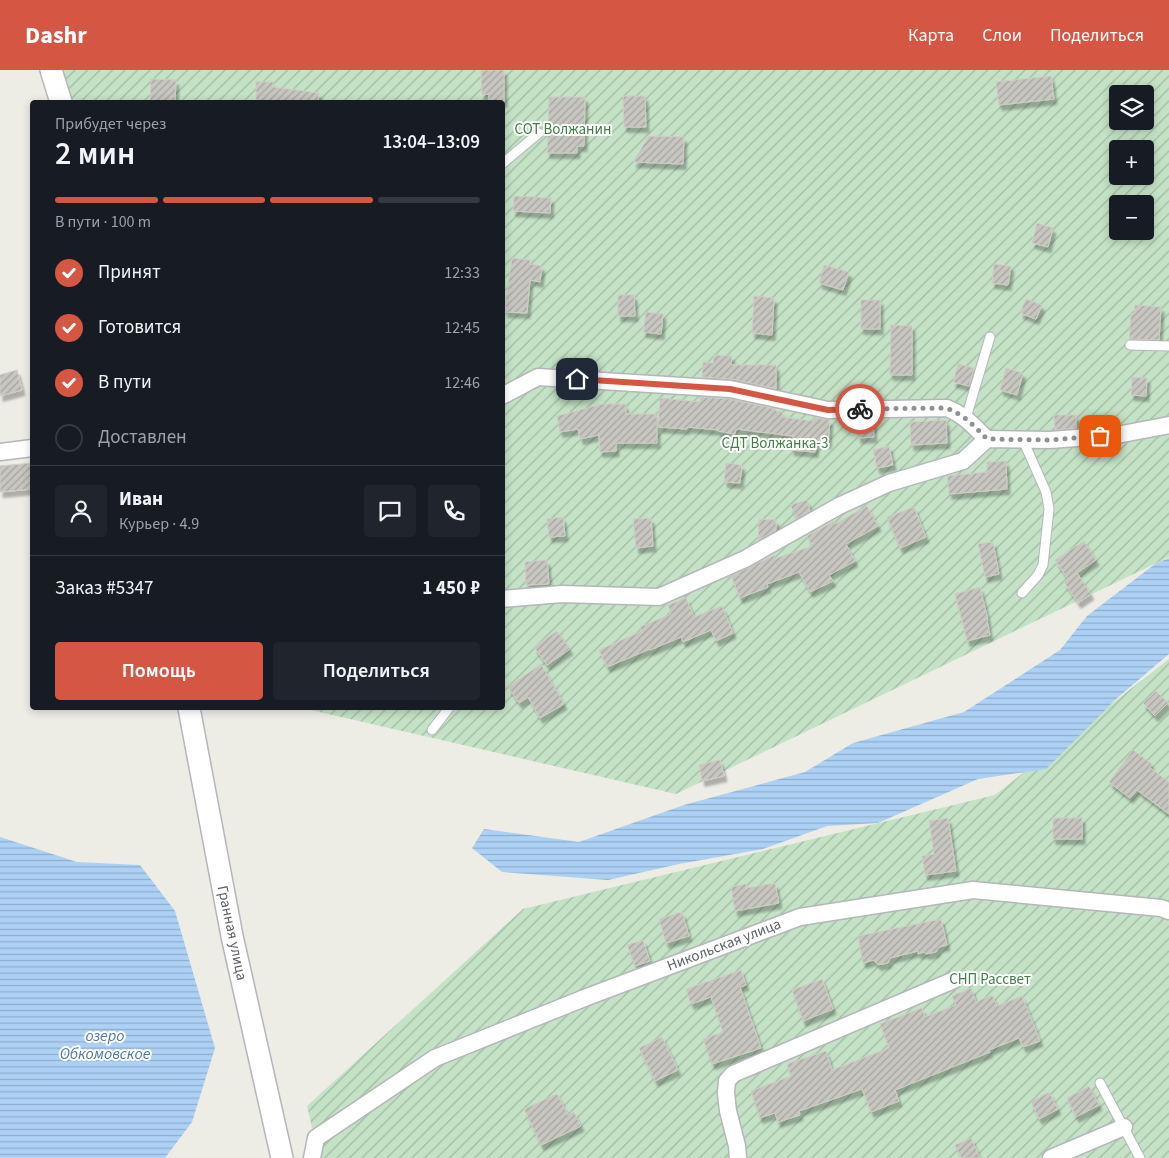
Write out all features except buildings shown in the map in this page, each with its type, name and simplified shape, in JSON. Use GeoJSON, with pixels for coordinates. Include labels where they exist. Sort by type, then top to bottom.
{"type":"FeatureCollection","features":[{"type":"Feature","properties":{"kind":"street"},"geometry":{"type":"LineString","coordinates":[[51,70],[60,100]]}},
{"type":"Feature","properties":{"kind":"street"},"geometry":{"type":"LineString","coordinates":[[505,394],[538,377],[730,389],[828,410],[946,408],[966,418],[987,439],[1050,440],[1117,435],[1169,425]]}},
{"type":"Feature","properties":{"kind":"street"},"geometry":{"type":"LineString","coordinates":[[505,599],[562,594],[659,597],[745,558],[839,506],[889,483],[963,461],[987,439]]}},
{"type":"Feature","properties":{"kind":"street"},"geometry":{"type":"LineString","coordinates":[[0,452],[30,448]]}},
{"type":"Feature","properties":{"kind":"street","name":"Гранная улица"},"geometry":{"type":"LineString","coordinates":[[189,710],[232,936],[282,1158]]}},
{"type":"Feature","properties":{"kind":"street","name":"Никольская улица"},"geometry":{"type":"LineString","coordinates":[[312,1158],[316,1138],[435,1058],[587,997],[800,917],[973,890],[1169,910]]}},
{"type":"Feature","properties":{"kind":"street"},"geometry":{"type":"LineString","coordinates":[[738,1158],[726,1093],[727,1081],[733,1074],[954,980]]}},
{"type":"Feature","properties":{"kind":"street"},"geometry":{"type":"LineString","coordinates":[[1051,1158],[1124,1127]]}},
{"type":"Feature","properties":{"kind":"lane"},"geometry":{"type":"LineString","coordinates":[[505,161],[539,133]]}},
{"type":"Feature","properties":{"kind":"lane"},"geometry":{"type":"LineString","coordinates":[[966,418],[990,337]]}},
{"type":"Feature","properties":{"kind":"lane"},"geometry":{"type":"LineString","coordinates":[[1130,346],[1169,346]]}},
{"type":"Feature","properties":{"kind":"lane"},"geometry":{"type":"LineString","coordinates":[[1022,592],[1038,575],[1043,565],[1049,509],[1046,492],[1023,440]]}},
{"type":"Feature","properties":{"kind":"lane"},"geometry":{"type":"LineString","coordinates":[[432,730],[447,710]]}},
{"type":"Feature","properties":{"kind":"lane"},"geometry":{"type":"LineString","coordinates":[[1100,1082],[1140,1158]]}},
{"type":"Feature","properties":{"kind":"green space","name":"СДТ Волжанка-3"},"geometry":{"type":"Polygon","coordinates":[[[57,70],[1169,70],[1169,557],[676,794],[311,710],[505,710],[505,100],[71,100],[57,70]]]}},
{"type":"Feature","properties":{"kind":"green space","name":"СНП Рассвет"},"geometry":{"type":"Polygon","coordinates":[[[1169,659],[1169,1158],[319,1158],[307,1106],[523,909],[995,795],[1169,659]]]}},
{"type":"Feature","properties":{"kind":"water"},"geometry":{"type":"Polygon","coordinates":[[[1169,558],[1169,654],[1116,699],[1046,769],[978,779],[878,823],[827,826],[763,849],[679,864],[608,880],[502,872],[472,848],[484,829],[579,842],[684,805],[805,772],[853,743],[964,712],[1060,650],[1087,616],[1155,564],[1169,558]]]}},
{"type":"Feature","properties":{"kind":"water","name":"озеро Обкомовское"},"geometry":{"type":"Polygon","coordinates":[[[0,837],[77,862],[140,865],[175,911],[215,1048],[192,1122],[165,1158],[0,1158],[0,837]]]}},
{"type":"Feature","properties":{"kind":"way so far"},"geometry":{"type":"LineString","coordinates":[[860,409],[946,408],[966,418],[987,439],[1050,440],[1100,436]]}},
{"type":"Feature","properties":{"kind":"route"},"geometry":{"type":"LineString","coordinates":[[577,379],[730,389],[828,410],[860,409]]}},
{"type":"Feature","properties":{"kind":"park label","name":"СОТ Волжанин"},"geometry":{"type":"Point","coordinates":[563,129]}}]}
